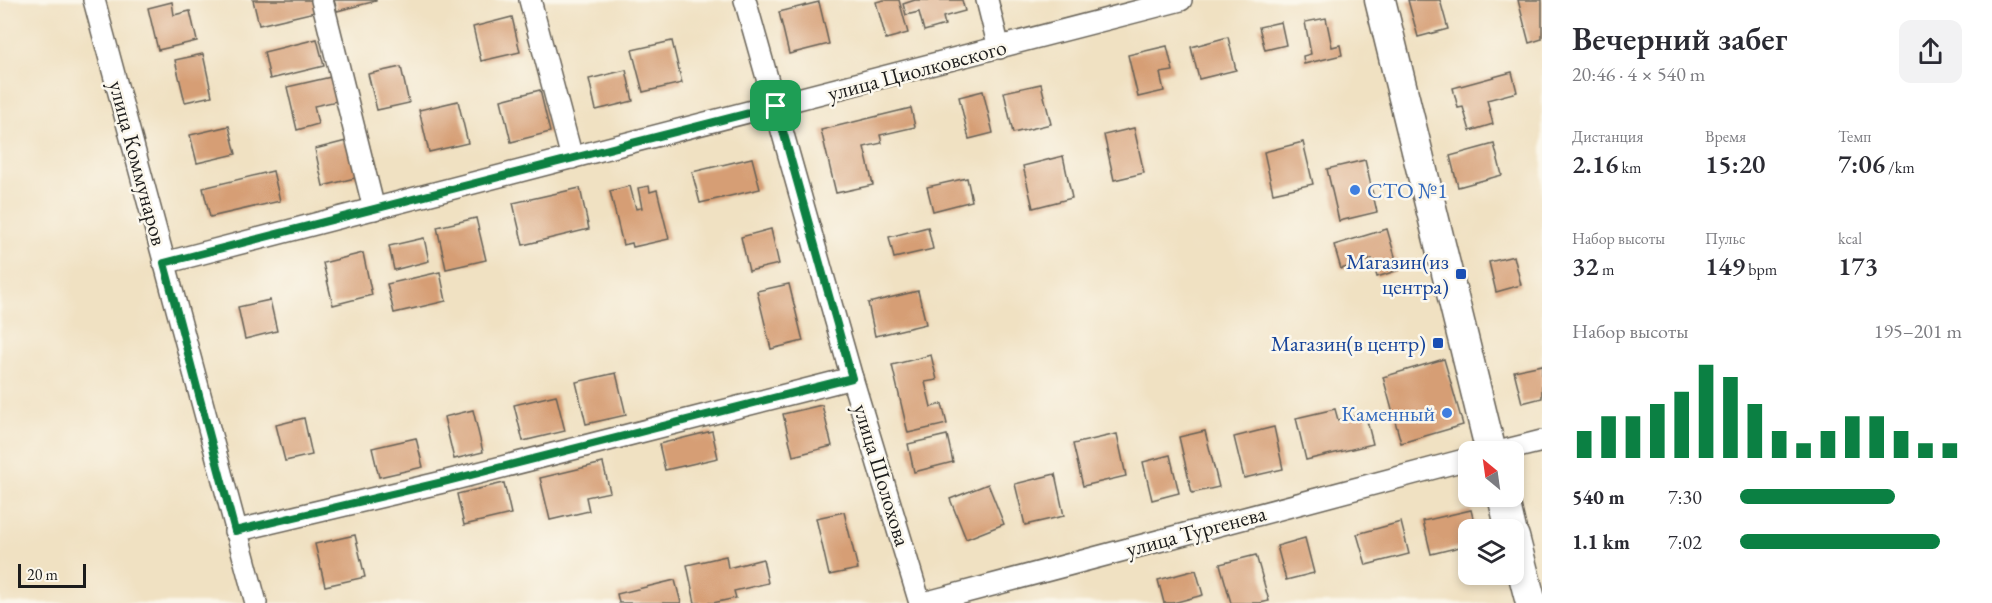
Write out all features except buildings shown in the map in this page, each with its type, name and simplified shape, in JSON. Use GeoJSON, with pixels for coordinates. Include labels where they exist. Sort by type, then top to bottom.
{"type":"FeatureCollection","features":[{"type":"Feature","properties":{"kind":"street","name":"улица Коммунаров"},"geometry":{"type":"LineString","coordinates":[[94,0],[256,603]]}},
{"type":"Feature","properties":{"kind":"street"},"geometry":{"type":"LineString","coordinates":[[322,0],[374,209]]}},
{"type":"Feature","properties":{"kind":"street"},"geometry":{"type":"LineString","coordinates":[[530,0],[572,158]]}},
{"type":"Feature","properties":{"kind":"street","name":"улица Шолохова"},"geometry":{"type":"LineString","coordinates":[[746,0],[852,378],[922,603]]}},
{"type":"Feature","properties":{"kind":"street"},"geometry":{"type":"LineString","coordinates":[[987,0],[999,48]]}},
{"type":"Feature","properties":{"kind":"street","name":"улица Циолковского"},"geometry":{"type":"LineString","coordinates":[[164,263],[1181,0]]}},
{"type":"Feature","properties":{"kind":"street"},"geometry":{"type":"LineString","coordinates":[[1380,0],[1488,441]]}},
{"type":"Feature","properties":{"kind":"street"},"geometry":{"type":"LineString","coordinates":[[235,531],[443,482],[852,378]]}},
{"type":"Feature","properties":{"kind":"street"},"geometry":{"type":"LineString","coordinates":[[1524,446],[1542,441]]}},
{"type":"Feature","properties":{"kind":"street","name":"улица Тургенева"},"geometry":{"type":"LineString","coordinates":[[922,603],[1458,462]]}},
{"type":"Feature","properties":{"kind":"street"},"geometry":{"type":"LineString","coordinates":[[1524,576],[1531,603]]}},
{"type":"Feature","properties":{"kind":"place","name":"СТО №1"},"geometry":{"type":"Point","coordinates":[1355,190]}},
{"type":"Feature","properties":{"kind":"place","name":"Магазин(из центра)"},"geometry":{"type":"Point","coordinates":[1461,274]}},
{"type":"Feature","properties":{"kind":"place","name":"Магазин(в центр)"},"geometry":{"type":"Point","coordinates":[1438,343]}},
{"type":"Feature","properties":{"kind":"place","name":"Каменный"},"geometry":{"type":"Point","coordinates":[1447,413]}},
{"type":"Feature","properties":{"kind":"route"},"geometry":{"type":"LineString","coordinates":[[776,106],[852,378],[443,482],[235,531],[164,263],[776,106]]}}]}
